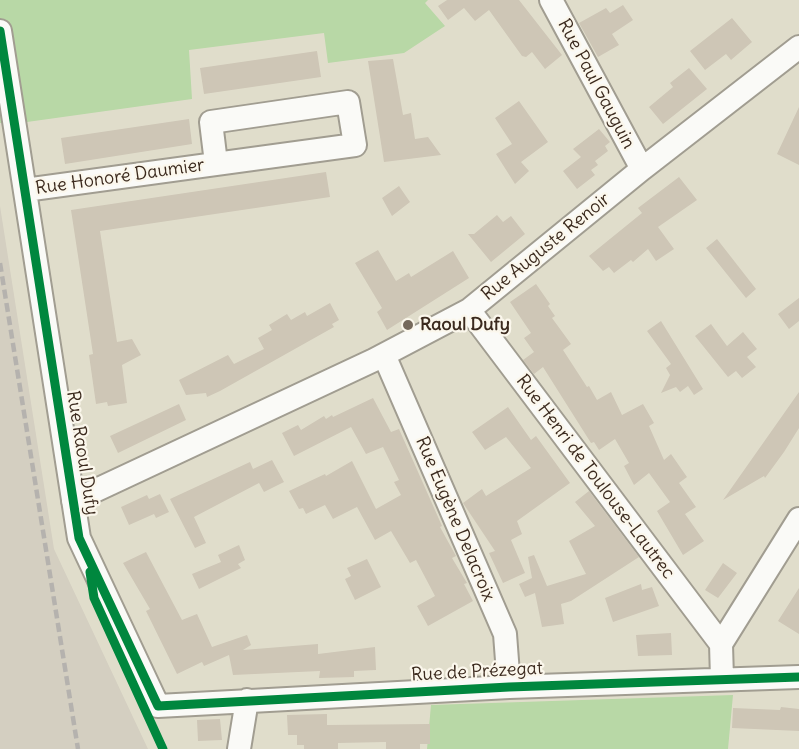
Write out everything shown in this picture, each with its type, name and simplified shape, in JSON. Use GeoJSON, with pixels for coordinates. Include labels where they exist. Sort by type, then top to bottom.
{"type":"FeatureCollection","features":[{"type":"Feature","properties":{"kind":"street","name":"Rue Paul Gauguin"},"geometry":{"type":"LineString","coordinates":[[551,0],[642,169]]}},
{"type":"Feature","properties":{"kind":"street","name":"Rue Raoul Dufy"},"geometry":{"type":"LineString","coordinates":[[0,31],[79,538],[158,706]]}},
{"type":"Feature","properties":{"kind":"street","name":"Rue Auguste Renoir"},"geometry":{"type":"LineString","coordinates":[[73,501],[384,355],[469,310],[642,169],[799,47]]}},
{"type":"Feature","properties":{"kind":"street","name":"Rue Honoré Daumier"},"geometry":{"type":"LineString","coordinates":[[25,190],[355,145],[348,102],[211,122],[216,163]]}},
{"type":"Feature","properties":{"kind":"street","name":"Rue Henri de Toulouse-Lautrec"},"geometry":{"type":"LineString","coordinates":[[469,310],[721,644]]}},
{"type":"Feature","properties":{"kind":"street","name":"Rue Eugène Delacroix"},"geometry":{"type":"LineString","coordinates":[[384,355],[505,634],[508,687]]}},
{"type":"Feature","properties":{"kind":"street"},"geometry":{"type":"LineString","coordinates":[[722,679],[721,644],[799,519]]}},
{"type":"Feature","properties":{"kind":"street","name":"Rue de Prézegat"},"geometry":{"type":"LineString","coordinates":[[158,706],[508,687],[799,677]]}},
{"type":"Feature","properties":{"kind":"street"},"geometry":{"type":"LineString","coordinates":[[239,749],[247,700]]}},
{"type":"Feature","properties":{"kind":"shaded area"},"geometry":{"type":"Polygon","coordinates":[[[0,206],[54,549],[148,749],[0,749],[0,206]]]}},
{"type":"Feature","properties":{"kind":"green space"},"geometry":{"type":"Polygon","coordinates":[[[0,0],[428,0],[425,3],[445,26],[404,53],[328,63],[324,33],[189,50],[192,99],[27,122],[0,123],[0,0]]]}},
{"type":"Feature","properties":{"kind":"green space"},"geometry":{"type":"Polygon","coordinates":[[[733,695],[728,749],[427,749],[431,705],[733,695]]]}},
{"type":"Feature","properties":{"kind":"building"},"geometry":{"type":"Polygon","coordinates":[[[447,0],[519,0],[562,55],[545,69],[532,52],[526,57],[522,56],[489,10],[475,21],[464,8],[448,20],[438,6],[447,0]]]}},
{"type":"Feature","properties":{"kind":"building"},"geometry":{"type":"Polygon","coordinates":[[[623,5],[633,20],[612,34],[619,45],[598,57],[579,23],[606,8],[610,13],[623,5]]]}},
{"type":"Feature","properties":{"kind":"building"},"geometry":{"type":"Polygon","coordinates":[[[732,18],[752,42],[731,60],[726,54],[705,70],[690,51],[732,18]]]}},
{"type":"Feature","properties":{"kind":"building"},"geometry":{"type":"Polygon","coordinates":[[[317,51],[321,77],[204,94],[200,68],[317,51]]]}},
{"type":"Feature","properties":{"kind":"building"},"geometry":{"type":"Polygon","coordinates":[[[393,59],[403,115],[411,113],[415,139],[428,137],[441,155],[384,162],[368,61],[393,59]]]}},
{"type":"Feature","properties":{"kind":"building"},"geometry":{"type":"Polygon","coordinates":[[[689,68],[707,89],[663,124],[649,107],[673,87],[670,83],[689,68]]]}},
{"type":"Feature","properties":{"kind":"building"},"geometry":{"type":"Polygon","coordinates":[[[519,101],[548,142],[521,162],[529,171],[515,184],[496,154],[512,144],[495,118],[519,101]]]}},
{"type":"Feature","properties":{"kind":"building"},"geometry":{"type":"Polygon","coordinates":[[[799,107],[799,165],[777,154],[799,107]]]}},
{"type":"Feature","properties":{"kind":"building"},"geometry":{"type":"Polygon","coordinates":[[[189,119],[192,144],[65,164],[61,138],[189,119]]]}},
{"type":"Feature","properties":{"kind":"building"},"geometry":{"type":"Polygon","coordinates":[[[599,129],[610,142],[605,146],[608,151],[595,161],[598,165],[591,170],[595,175],[577,189],[563,171],[581,157],[573,149],[599,129]]]}},
{"type":"Feature","properties":{"kind":"building"},"geometry":{"type":"Polygon","coordinates":[[[326,172],[330,197],[100,231],[117,342],[132,339],[141,355],[122,365],[127,403],[108,406],[107,402],[96,404],[89,355],[93,354],[71,210],[326,172]]]}},
{"type":"Feature","properties":{"kind":"building"},"geometry":{"type":"Polygon","coordinates":[[[679,177],[697,200],[658,227],[674,249],[656,261],[648,249],[633,262],[631,260],[614,273],[609,267],[603,271],[589,256],[642,213],[638,208],[679,177]]]}},
{"type":"Feature","properties":{"kind":"building"},"geometry":{"type":"Polygon","coordinates":[[[399,186],[410,202],[392,216],[382,198],[399,186]]]}},
{"type":"Feature","properties":{"kind":"building"},"geometry":{"type":"Polygon","coordinates":[[[497,215],[503,222],[511,216],[525,234],[491,262],[468,234],[474,234],[497,215]]]}},
{"type":"Feature","properties":{"kind":"building"},"geometry":{"type":"Polygon","coordinates":[[[717,239],[756,289],[746,298],[706,248],[717,239]]]}},
{"type":"Feature","properties":{"kind":"building"},"geometry":{"type":"Polygon","coordinates":[[[378,250],[396,281],[409,273],[411,277],[453,251],[469,278],[387,330],[377,312],[382,308],[355,263],[378,250]]]}},
{"type":"Feature","properties":{"kind":"building"},"geometry":{"type":"Polygon","coordinates":[[[536,284],[550,304],[548,306],[555,316],[552,318],[571,344],[563,350],[597,400],[611,392],[622,415],[643,404],[654,423],[649,426],[664,460],[671,454],[687,477],[679,483],[696,507],[685,514],[704,541],[683,555],[657,511],[670,502],[649,473],[634,485],[624,466],[629,463],[615,439],[599,450],[594,442],[591,443],[543,367],[534,374],[523,360],[534,352],[524,338],[531,333],[510,302],[536,284]]]}},
{"type":"Feature","properties":{"kind":"building"},"geometry":{"type":"Polygon","coordinates":[[[799,298],[799,321],[789,329],[778,314],[799,298]]]}},
{"type":"Feature","properties":{"kind":"building"},"geometry":{"type":"Polygon","coordinates":[[[330,303],[339,320],[332,324],[334,327],[207,397],[206,393],[186,395],[179,380],[228,355],[234,364],[264,349],[258,338],[272,330],[269,325],[287,314],[291,320],[305,312],[307,316],[330,303]]]}},
{"type":"Feature","properties":{"kind":"building"},"geometry":{"type":"Polygon","coordinates":[[[661,321],[703,389],[694,395],[688,386],[680,392],[676,387],[661,393],[670,375],[666,368],[671,364],[647,331],[661,321]]]}},
{"type":"Feature","properties":{"kind":"building"},"geometry":{"type":"Polygon","coordinates":[[[711,324],[727,346],[743,332],[757,349],[747,357],[756,367],[742,378],[736,371],[728,377],[695,336],[711,324]]]}},
{"type":"Feature","properties":{"kind":"building"},"geometry":{"type":"Polygon","coordinates":[[[799,392],[799,428],[784,452],[765,478],[764,476],[723,500],[799,392]]]}},
{"type":"Feature","properties":{"kind":"building"},"geometry":{"type":"Polygon","coordinates":[[[373,398],[391,432],[399,429],[442,526],[440,527],[456,556],[452,558],[467,583],[464,584],[473,601],[428,626],[417,606],[435,596],[416,560],[410,563],[391,531],[375,540],[357,507],[333,519],[325,505],[306,514],[303,508],[299,509],[289,491],[325,474],[326,476],[352,461],[376,509],[401,495],[394,482],[399,480],[383,447],[366,454],[351,427],[294,456],[282,433],[298,425],[301,430],[324,416],[326,419],[332,415],[333,417],[373,398]]]}},
{"type":"Feature","properties":{"kind":"building"},"geometry":{"type":"Polygon","coordinates":[[[179,404],[186,420],[118,453],[110,436],[179,404]]]}},
{"type":"Feature","properties":{"kind":"building"},"geometry":{"type":"Polygon","coordinates":[[[508,407],[531,440],[536,436],[570,483],[517,521],[522,534],[511,540],[525,573],[503,583],[489,553],[495,551],[463,503],[482,489],[486,496],[531,468],[506,437],[485,450],[472,432],[508,407]]]}},
{"type":"Feature","properties":{"kind":"building"},"geometry":{"type":"Polygon","coordinates":[[[272,460],[284,482],[264,492],[259,483],[194,517],[206,543],[195,548],[170,499],[250,462],[253,469],[272,460]]]}},
{"type":"Feature","properties":{"kind":"building"},"geometry":{"type":"Polygon","coordinates":[[[589,491],[639,557],[571,601],[561,604],[564,624],[542,627],[535,593],[525,597],[519,584],[532,578],[528,557],[534,555],[547,586],[586,574],[569,541],[595,526],[575,502],[589,491]]]}},
{"type":"Feature","properties":{"kind":"building"},"geometry":{"type":"Polygon","coordinates":[[[160,494],[169,512],[156,518],[154,514],[129,525],[121,507],[147,495],[149,499],[160,494]]]}},
{"type":"Feature","properties":{"kind":"building"},"geometry":{"type":"Polygon","coordinates":[[[239,545],[245,560],[238,564],[241,568],[199,589],[192,574],[221,562],[218,555],[239,545]]]}},
{"type":"Feature","properties":{"kind":"building"},"geometry":{"type":"Polygon","coordinates":[[[146,552],[182,620],[197,614],[212,647],[247,635],[251,645],[243,650],[318,644],[318,654],[375,647],[376,670],[354,671],[354,677],[319,678],[320,671],[233,675],[229,655],[204,666],[202,662],[177,674],[146,611],[150,609],[123,563],[146,552]]]}},
{"type":"Feature","properties":{"kind":"building"},"geometry":{"type":"Polygon","coordinates":[[[367,559],[381,587],[355,600],[345,579],[351,576],[347,568],[367,559]]]}},
{"type":"Feature","properties":{"kind":"building"},"geometry":{"type":"Polygon","coordinates":[[[723,563],[737,573],[718,598],[705,590],[723,563]]]}},
{"type":"Feature","properties":{"kind":"building"},"geometry":{"type":"Polygon","coordinates":[[[641,584],[642,590],[652,587],[659,606],[613,622],[605,598],[641,584]]]}},
{"type":"Feature","properties":{"kind":"building"},"geometry":{"type":"Polygon","coordinates":[[[799,588],[799,634],[778,621],[799,588]]]}},
{"type":"Feature","properties":{"kind":"building"},"geometry":{"type":"Polygon","coordinates":[[[671,633],[672,655],[638,656],[636,635],[671,633]]]}},
{"type":"Feature","properties":{"kind":"building"},"geometry":{"type":"Polygon","coordinates":[[[781,707],[799,709],[799,731],[732,728],[733,708],[780,710],[781,707]]]}},
{"type":"Feature","properties":{"kind":"building"},"geometry":{"type":"Polygon","coordinates":[[[327,714],[327,725],[430,724],[430,744],[420,744],[420,749],[386,749],[386,742],[338,743],[338,749],[304,749],[304,745],[297,745],[297,735],[288,735],[287,715],[327,714]]]}},
{"type":"Feature","properties":{"kind":"building"},"geometry":{"type":"Polygon","coordinates":[[[220,719],[222,740],[198,741],[197,720],[220,719]]]}},
{"type":"Feature","properties":{"kind":"railway"},"geometry":{"type":"LineString","coordinates":[[0,263],[78,749]]}},
{"type":"Feature","properties":{"kind":"cycle path"},"geometry":{"type":"LineString","coordinates":[[0,31],[79,538],[158,706],[509,687],[799,677]]}},
{"type":"Feature","properties":{"kind":"cycle path"},"geometry":{"type":"LineString","coordinates":[[90,572],[94,598],[163,749]]}},
{"type":"Feature","properties":{"kind":"place","name":"Raoul Dufy"},"geometry":{"type":"Point","coordinates":[408,325]}}]}
